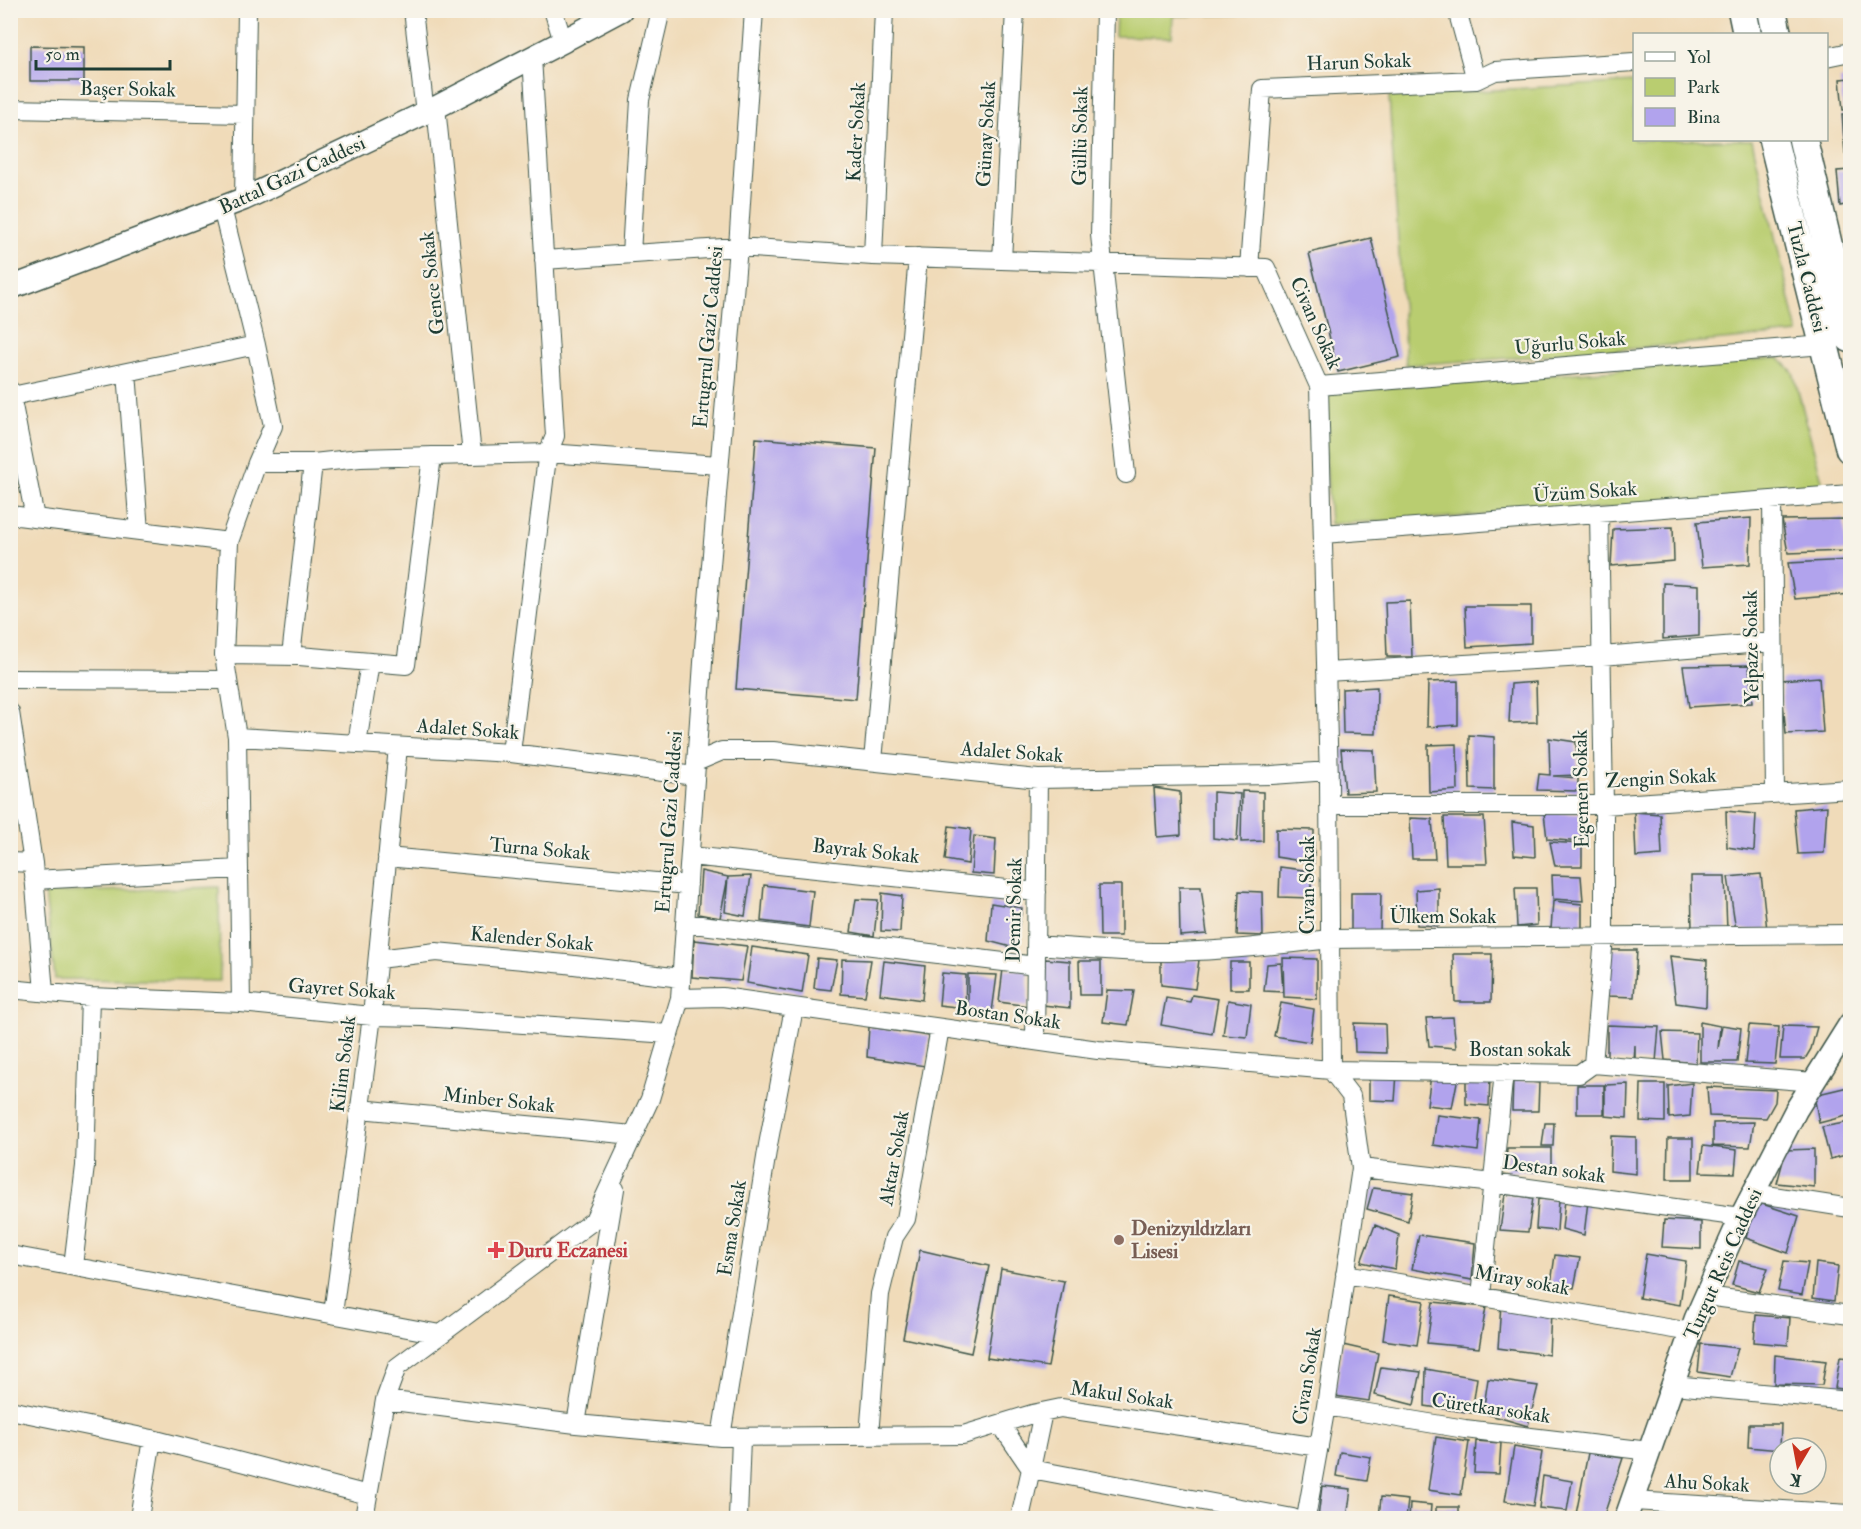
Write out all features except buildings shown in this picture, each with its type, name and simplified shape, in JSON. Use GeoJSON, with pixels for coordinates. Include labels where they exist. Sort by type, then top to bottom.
{"type":"FeatureCollection","features":[{"type":"Feature","properties":{"kind":"main road"},"geometry":{"type":"LineString","coordinates":[[1742,10],[1748,33]]}},
{"type":"Feature","properties":{"kind":"main road"},"geometry":{"type":"LineString","coordinates":[[1772,10],[1778,33]]}},
{"type":"Feature","properties":{"kind":"main road","name":"Tuzla Caddesi"},"geometry":{"type":"LineString","coordinates":[[1773,141],[1837,341],[1851,449]]}},
{"type":"Feature","properties":{"kind":"main road","name":"Tuzla Caddesi"},"geometry":{"type":"LineString","coordinates":[[1803,141],[1847,307],[1837,341]]}},
{"type":"Feature","properties":{"kind":"street"},"geometry":{"type":"LineString","coordinates":[[244,199],[247,10]]}},
{"type":"Feature","properties":{"kind":"street","name":"Gence Sokak"},"geometry":{"type":"LineString","coordinates":[[413,10],[430,110],[472,455]]}},
{"type":"Feature","properties":{"kind":"street"},"geometry":{"type":"LineString","coordinates":[[552,10],[564,41]]}},
{"type":"Feature","properties":{"kind":"street","name":"Battal Gazi Caddesi"},"geometry":{"type":"LineString","coordinates":[[10,288],[244,199],[430,110],[621,10]]}},
{"type":"Feature","properties":{"kind":"street"},"geometry":{"type":"LineString","coordinates":[[631,254],[640,100],[661,10]]}},
{"type":"Feature","properties":{"kind":"street","name":"Ertugrul Gazi Caddesi"},"geometry":{"type":"LineString","coordinates":[[364,1518],[385,1400],[397,1367],[594,1220],[650,1099],[680,998],[754,10]]}},
{"type":"Feature","properties":{"kind":"street","name":"Kader Sokak"},"geometry":{"type":"LineString","coordinates":[[873,256],[884,10]]}},
{"type":"Feature","properties":{"kind":"street","name":"Günay Sokak"},"geometry":{"type":"LineString","coordinates":[[1002,260],[1015,10]]}},
{"type":"Feature","properties":{"kind":"street","name":"Güllü Sokak"},"geometry":{"type":"LineString","coordinates":[[1105,10],[1100,235],[1126,474]]}},
{"type":"Feature","properties":{"kind":"street"},"geometry":{"type":"LineString","coordinates":[[1457,10],[1476,80]]}},
{"type":"Feature","properties":{"kind":"street"},"geometry":{"type":"LineString","coordinates":[[1828,57],[1851,52]]}},
{"type":"Feature","properties":{"kind":"street"},"geometry":{"type":"LineString","coordinates":[[511,753],[548,453],[555,436],[532,57]]}},
{"type":"Feature","properties":{"kind":"street","name":"Harun Sokak"},"geometry":{"type":"LineString","coordinates":[[1249,268],[1262,89],[1476,80],[1495,71],[1633,62]]}},
{"type":"Feature","properties":{"kind":"street","name":"Başer Sokak"},"geometry":{"type":"LineString","coordinates":[[10,109],[245,114]]}},
{"type":"Feature","properties":{"kind":"street"},"geometry":{"type":"LineString","coordinates":[[222,208],[256,345],[273,426],[257,463],[229,542],[224,655],[237,737],[241,1003]]}},
{"type":"Feature","properties":{"kind":"street"},"geometry":{"type":"LineString","coordinates":[[544,260],[738,247],[918,258],[1249,268]]}},
{"type":"Feature","properties":{"kind":"street"},"geometry":{"type":"LineString","coordinates":[[873,761],[918,258]]}},
{"type":"Feature","properties":{"kind":"street","name":"Civan Sokak"},"geometry":{"type":"LineString","coordinates":[[1249,268],[1266,268],[1319,386],[1329,771],[1331,1070],[1351,1096],[1361,1168],[1326,1406],[1306,1518]]}},
{"type":"Feature","properties":{"kind":"street","name":"Uğurlu Sokak"},"geometry":{"type":"LineString","coordinates":[[1319,386],[1837,341]]}},
{"type":"Feature","properties":{"kind":"street"},"geometry":{"type":"LineString","coordinates":[[35,518],[11,393],[256,345]]}},
{"type":"Feature","properties":{"kind":"street"},"geometry":{"type":"LineString","coordinates":[[127,372],[139,531]]}},
{"type":"Feature","properties":{"kind":"street"},"geometry":{"type":"LineString","coordinates":[[257,463],[313,463],[360,458],[548,453],[719,465]]}},
{"type":"Feature","properties":{"kind":"street"},"geometry":{"type":"LineString","coordinates":[[224,655],[291,656],[406,665],[432,456]]}},
{"type":"Feature","properties":{"kind":"street"},"geometry":{"type":"LineString","coordinates":[[291,656],[313,463]]}},
{"type":"Feature","properties":{"kind":"street","name":"Üzüm Sokak"},"geometry":{"type":"LineString","coordinates":[[1323,534],[1851,494]]}},
{"type":"Feature","properties":{"kind":"street","name":"Yelpaze Sokak"},"geometry":{"type":"LineString","coordinates":[[1772,500],[1775,794]]}},
{"type":"Feature","properties":{"kind":"street","name":"Egemen Sokak"},"geometry":{"type":"LineString","coordinates":[[1593,1064],[1604,938],[1599,513]]}},
{"type":"Feature","properties":{"kind":"street"},"geometry":{"type":"LineString","coordinates":[[10,514],[229,542]]}},
{"type":"Feature","properties":{"kind":"street"},"geometry":{"type":"LineString","coordinates":[[1326,672],[1602,656],[1773,642]]}},
{"type":"Feature","properties":{"kind":"street"},"geometry":{"type":"LineString","coordinates":[[357,744],[370,662]]}},
{"type":"Feature","properties":{"kind":"street"},"geometry":{"type":"LineString","coordinates":[[10,679],[228,680]]}},
{"type":"Feature","properties":{"kind":"street"},"geometry":{"type":"LineString","coordinates":[[10,712],[34,872],[44,992]]}},
{"type":"Feature","properties":{"kind":"street","name":"Adalet Sokak"},"geometry":{"type":"LineString","coordinates":[[237,737],[511,753],[696,769],[722,751],[773,751],[1038,779],[1272,775],[1329,771]]}},
{"type":"Feature","properties":{"kind":"street","name":"Kilim Sokak"},"geometry":{"type":"LineString","coordinates":[[333,1314],[372,1016],[398,747]]}},
{"type":"Feature","properties":{"kind":"street","name":"Demir Sokak"},"geometry":{"type":"LineString","coordinates":[[1035,1041],[1038,779]]}},
{"type":"Feature","properties":{"kind":"street","name":"Zengin Sokak"},"geometry":{"type":"LineString","coordinates":[[1329,805],[1604,804],[1851,789]]}},
{"type":"Feature","properties":{"kind":"street","name":"Bayrak Sokak"},"geometry":{"type":"LineString","coordinates":[[690,855],[1037,892]]}},
{"type":"Feature","properties":{"kind":"street","name":"Turna Sokak"},"geometry":{"type":"LineString","coordinates":[[387,857],[688,885]]}},
{"type":"Feature","properties":{"kind":"street"},"geometry":{"type":"LineString","coordinates":[[10,862],[34,872],[239,869]]}},
{"type":"Feature","properties":{"kind":"street"},"geometry":{"type":"LineString","coordinates":[[685,923],[1036,966]]}},
{"type":"Feature","properties":{"kind":"street","name":"Ülkem Sokak"},"geometry":{"type":"LineString","coordinates":[[1036,945],[1106,951],[1169,952],[1270,946],[1330,939],[1851,934]]}},
{"type":"Feature","properties":{"kind":"street","name":"Kalender Sokak"},"geometry":{"type":"LineString","coordinates":[[378,959],[436,952],[681,978]]}},
{"type":"Feature","properties":{"kind":"street","name":"Gayret Sokak"},"geometry":{"type":"LineString","coordinates":[[10,989],[90,997],[241,1003],[372,1016],[423,1017],[669,1034]]}},
{"type":"Feature","properties":{"kind":"street"},"geometry":{"type":"LineString","coordinates":[[73,1266],[85,1166],[90,997]]}},
{"type":"Feature","properties":{"kind":"street","name":"Bostan Sokak"},"geometry":{"type":"LineString","coordinates":[[680,998],[722,997],[1098,1050],[1331,1070]]}},
{"type":"Feature","properties":{"kind":"street","name":"Esma Sokak"},"geometry":{"type":"LineString","coordinates":[[721,1437],[768,1145],[794,1008]]}},
{"type":"Feature","properties":{"kind":"street","name":"Aktar Sokak"},"geometry":{"type":"LineString","coordinates":[[869,1436],[879,1294],[894,1237],[906,1219],[940,1028]]}},
{"type":"Feature","properties":{"kind":"street","name":"Turgut Reis Caddesi"},"geometry":{"type":"LineString","coordinates":[[1630,1510],[1691,1332],[1741,1217],[1796,1110],[1849,1035]]}},
{"type":"Feature","properties":{"kind":"street","name":"Bostan sokak"},"geometry":{"type":"LineString","coordinates":[[1331,1070],[1579,1074],[1593,1064],[1814,1082]]}},
{"type":"Feature","properties":{"kind":"street"},"geometry":{"type":"LineString","coordinates":[[1481,1296],[1504,1072]]}},
{"type":"Feature","properties":{"kind":"street","name":"Minber Sokak"},"geometry":{"type":"LineString","coordinates":[[360,1109],[633,1135]]}},
{"type":"Feature","properties":{"kind":"street"},"geometry":{"type":"LineString","coordinates":[[576,1424],[619,1166]]}},
{"type":"Feature","properties":{"kind":"street","name":"Destan sokak"},"geometry":{"type":"LineString","coordinates":[[1361,1168],[1493,1183],[1741,1217]]}},
{"type":"Feature","properties":{"kind":"street"},"geometry":{"type":"LineString","coordinates":[[1754,1193],[1851,1208]]}},
{"type":"Feature","properties":{"kind":"street"},"geometry":{"type":"LineString","coordinates":[[10,1255],[440,1334]]}},
{"type":"Feature","properties":{"kind":"street","name":"Miray sokak"},"geometry":{"type":"LineString","coordinates":[[1345,1274],[1691,1332]]}},
{"type":"Feature","properties":{"kind":"street"},"geometry":{"type":"LineString","coordinates":[[1706,1296],[1851,1315]]}},
{"type":"Feature","properties":{"kind":"street"},"geometry":{"type":"LineString","coordinates":[[1673,1385],[1851,1401]]}},
{"type":"Feature","properties":{"kind":"street"},"geometry":{"type":"LineString","coordinates":[[385,1400],[576,1424],[741,1438],[738,1518]]}},
{"type":"Feature","properties":{"kind":"street","name":"Cüretkar sokak"},"geometry":{"type":"LineString","coordinates":[[1326,1406],[1465,1429],[1649,1451]]}},
{"type":"Feature","properties":{"kind":"street","name":"Makul Sokak"},"geometry":{"type":"LineString","coordinates":[[741,1438],[963,1435],[1061,1408],[1319,1447]]}},
{"type":"Feature","properties":{"kind":"street"},"geometry":{"type":"LineString","coordinates":[[10,1410],[152,1439],[369,1495]]}},
{"type":"Feature","properties":{"kind":"street"},"geometry":{"type":"LineString","coordinates":[[1020,1518],[1043,1412]]}},
{"type":"Feature","properties":{"kind":"street"},"geometry":{"type":"LineString","coordinates":[[1001,1425],[1031,1469],[1293,1518]]}},
{"type":"Feature","properties":{"kind":"street"},"geometry":{"type":"LineString","coordinates":[[139,1518],[152,1439]]}},
{"type":"Feature","properties":{"kind":"street","name":"Ahu Sokak"},"geometry":{"type":"LineString","coordinates":[[1630,1510],[1851,1514]]}},
{"type":"Feature","properties":{"kind":"green space"},"geometry":{"type":"Polygon","coordinates":[[[1248,10],[1248,14],[1173,16],[1172,37],[1115,36],[1116,11],[1248,10]]]}},
{"type":"Feature","properties":{"kind":"green space"},"geometry":{"type":"Polygon","coordinates":[[[1633,82],[1633,141],[1752,141],[1798,333],[1586,353],[1406,365],[1389,96],[1633,82]]]}},
{"type":"Feature","properties":{"kind":"green space"},"geometry":{"type":"Polygon","coordinates":[[[1779,358],[1793,372],[1826,496],[1330,524],[1322,392],[1779,358]]]}},
{"type":"Feature","properties":{"kind":"green space"},"geometry":{"type":"Polygon","coordinates":[[[219,887],[220,981],[55,979],[45,893],[219,887]]]}},
{"type":"Feature","properties":{"kind":"place","name":"Denizyıldızları Lisesi"},"geometry":{"type":"Point","coordinates":[1119,1240]}},
{"type":"Feature","properties":{"kind":"place","name":"Duru Eczanesi"},"geometry":{"type":"Point","coordinates":[496,1250]}}]}
